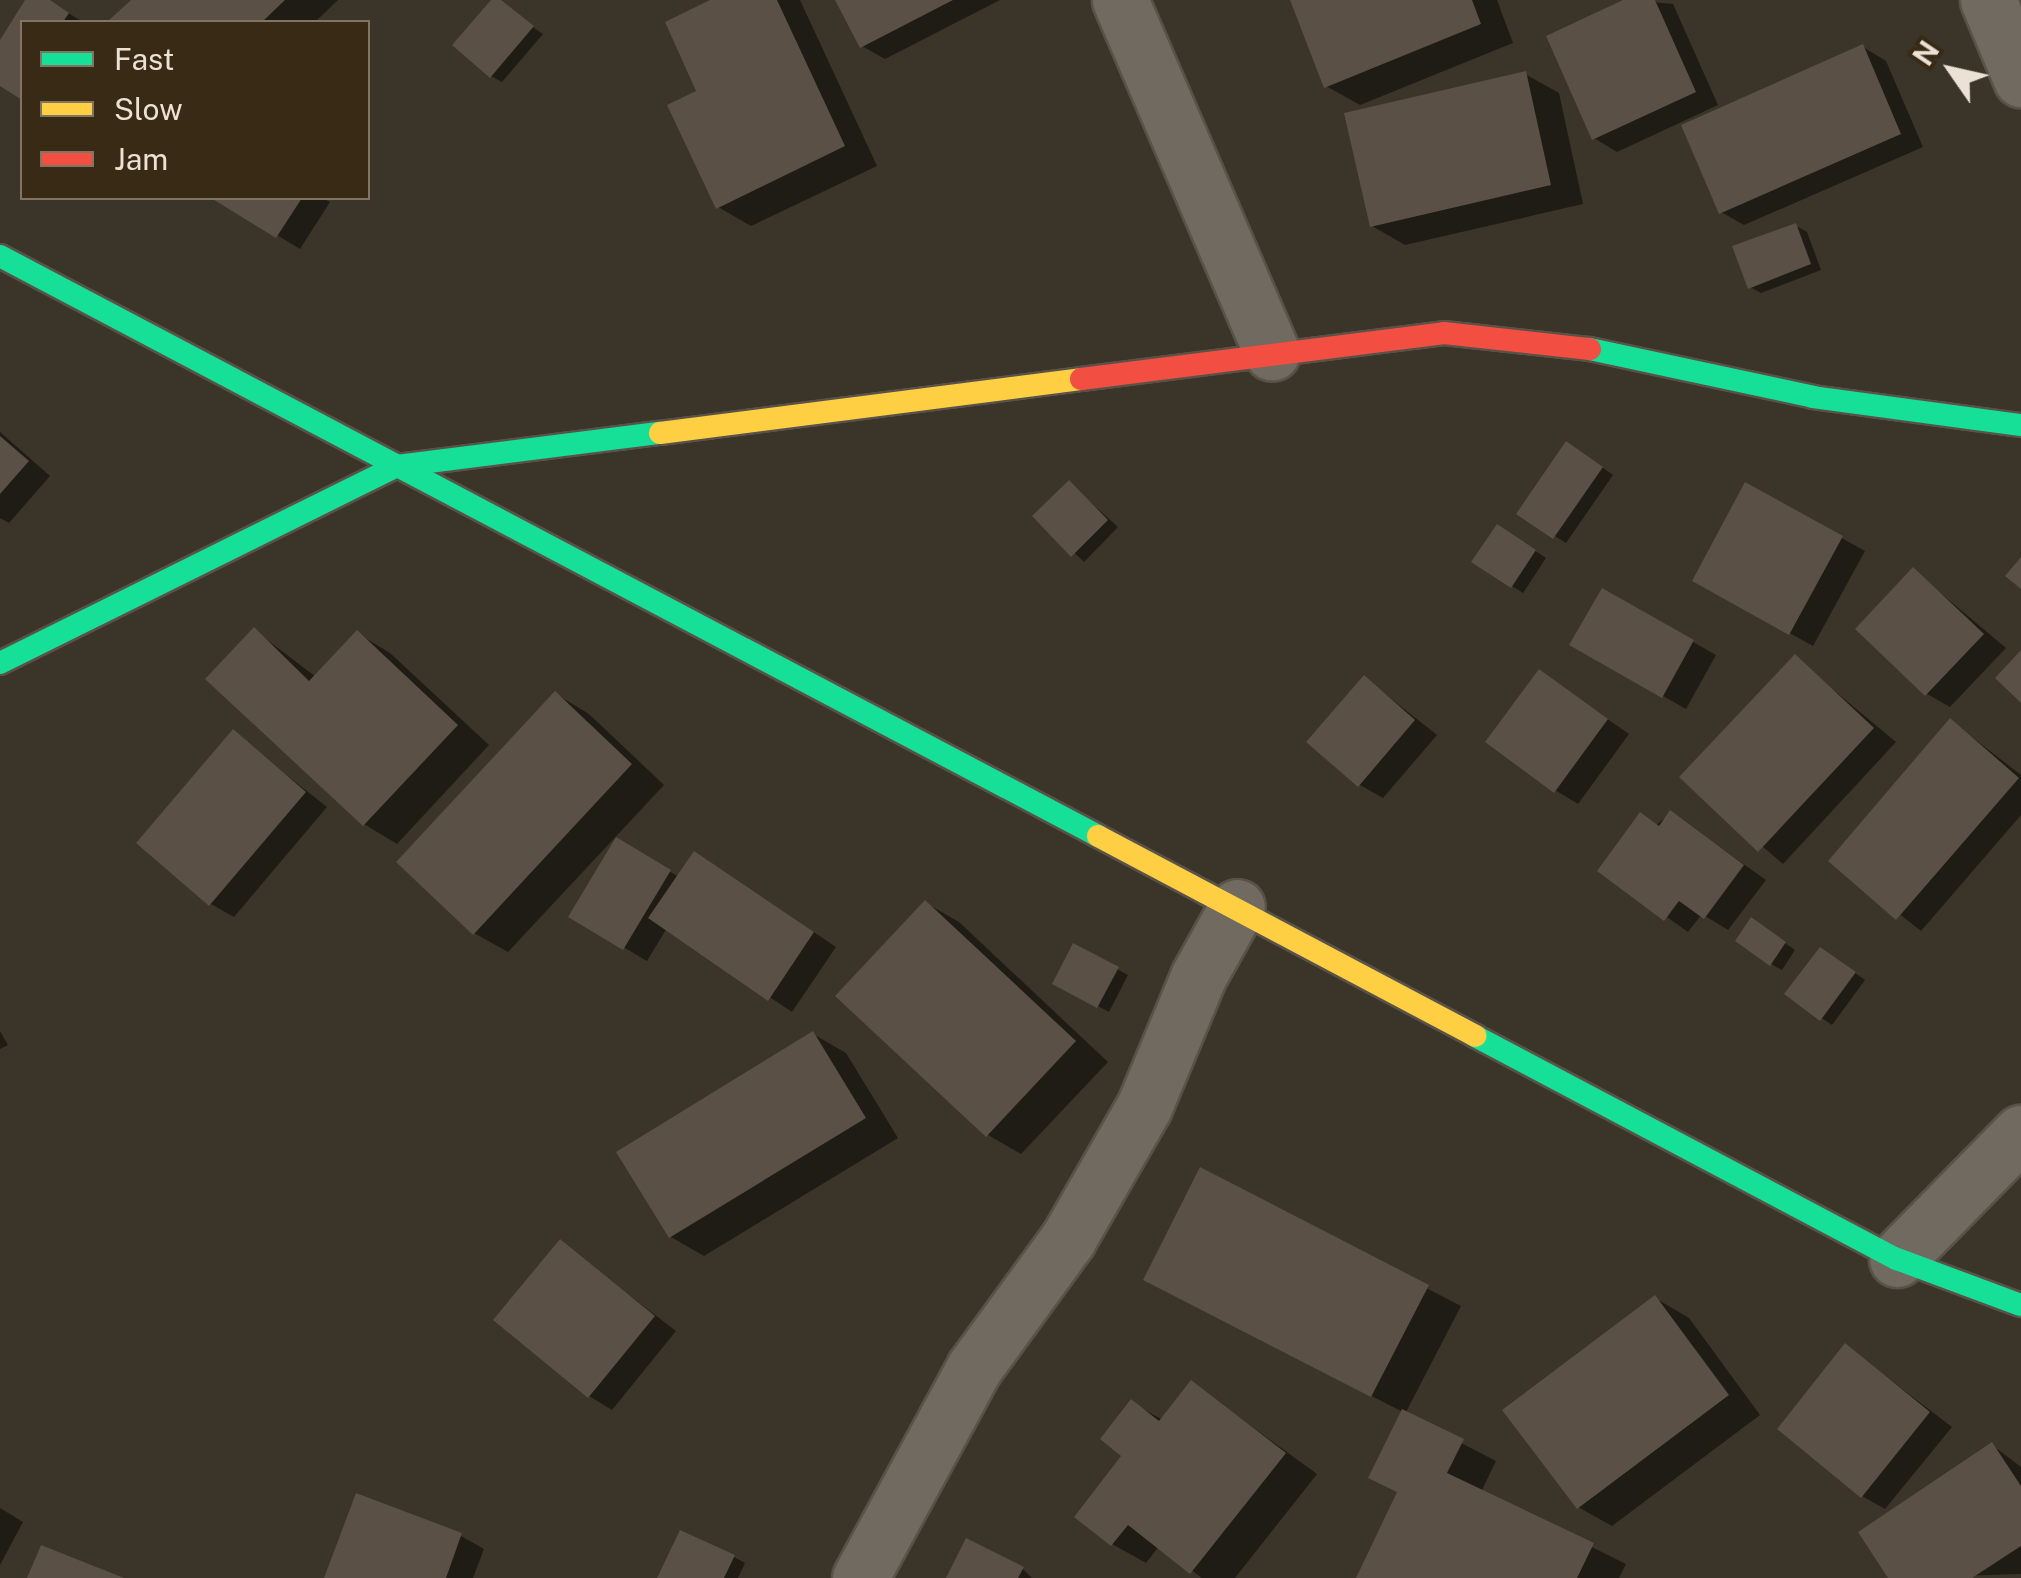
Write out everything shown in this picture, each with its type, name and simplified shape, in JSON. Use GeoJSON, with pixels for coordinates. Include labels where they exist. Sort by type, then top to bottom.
{"type":"FeatureCollection","features":[{"type":"Feature","properties":{"kind":"street"},"geometry":{"type":"LineString","coordinates":[[1120,0],[1272,353]]}},
{"type":"Feature","properties":{"kind":"street"},"geometry":{"type":"LineString","coordinates":[[1988,0],[2021,79]]}},
{"type":"Feature","properties":{"kind":"street"},"geometry":{"type":"LineString","coordinates":[[0,256],[1897,1258],[2021,1305]]}},
{"type":"Feature","properties":{"kind":"street"},"geometry":{"type":"LineString","coordinates":[[0,663],[397,466],[1272,353],[1444,333],[1571,344],[1812,397],[2021,425]]}},
{"type":"Feature","properties":{"kind":"street"},"geometry":{"type":"LineString","coordinates":[[860,1578],[974,1368],[1068,1239],[1144,1107],[1198,977],[1237,908]]}},
{"type":"Feature","properties":{"kind":"street"},"geometry":{"type":"LineString","coordinates":[[1897,1258],[2021,1133]]}},
{"type":"Feature","properties":{"kind":"building"},"geometry":{"type":"Polygon","coordinates":[[[25,0],[50,0],[69,13],[64,20],[20,20],[20,99],[0,86],[0,40],[25,0]]]}},
{"type":"Feature","properties":{"kind":"building"},"geometry":{"type":"Polygon","coordinates":[[[131,0],[285,0],[264,20],[109,20],[131,0]]]}},
{"type":"Feature","properties":{"kind":"building"},"geometry":{"type":"Polygon","coordinates":[[[491,0],[501,0],[534,26],[490,78],[452,45],[491,0]]]}},
{"type":"Feature","properties":{"kind":"building"},"geometry":{"type":"Polygon","coordinates":[[[710,0],[777,0],[845,146],[716,209],[667,105],[696,91],[665,22],[710,0]]]}},
{"type":"Feature","properties":{"kind":"building"},"geometry":{"type":"Polygon","coordinates":[[[835,0],[953,0],[860,48],[835,0]]]}},
{"type":"Feature","properties":{"kind":"building"},"geometry":{"type":"Polygon","coordinates":[[[1290,0],[1472,0],[1481,24],[1324,88],[1290,0]]]}},
{"type":"Feature","properties":{"kind":"building"},"geometry":{"type":"Polygon","coordinates":[[[1623,0],[1655,0],[1696,92],[1592,140],[1546,36],[1623,0]]]}},
{"type":"Feature","properties":{"kind":"building"},"geometry":{"type":"Polygon","coordinates":[[[1863,44],[1901,134],[1719,214],[1681,125],[1863,44]]]}},
{"type":"Feature","properties":{"kind":"building"},"geometry":{"type":"Polygon","coordinates":[[[1526,71],[1551,185],[1370,227],[1344,113],[1526,71]]]}},
{"type":"Feature","properties":{"kind":"building"},"geometry":{"type":"Polygon","coordinates":[[[214,200],[301,200],[276,238],[214,200]]]}},
{"type":"Feature","properties":{"kind":"building"},"geometry":{"type":"Polygon","coordinates":[[[1796,223],[1811,264],[1748,289],[1732,246],[1796,223]]]}},
{"type":"Feature","properties":{"kind":"building"},"geometry":{"type":"Polygon","coordinates":[[[0,436],[29,461],[0,494],[0,436]]]}},
{"type":"Feature","properties":{"kind":"building"},"geometry":{"type":"Polygon","coordinates":[[[1566,441],[1603,467],[1553,539],[1516,514],[1566,441]]]}},
{"type":"Feature","properties":{"kind":"building"},"geometry":{"type":"Polygon","coordinates":[[[1069,480],[1108,520],[1071,557],[1032,516],[1069,480]]]}},
{"type":"Feature","properties":{"kind":"building"},"geometry":{"type":"Polygon","coordinates":[[[1745,482],[1843,536],[1789,635],[1692,581],[1745,482]]]}},
{"type":"Feature","properties":{"kind":"building"},"geometry":{"type":"Polygon","coordinates":[[[1497,524],[1536,550],[1511,588],[1471,562],[1497,524]]]}},
{"type":"Feature","properties":{"kind":"building"},"geometry":{"type":"Polygon","coordinates":[[[2021,557],[2021,589],[2005,576],[2021,557]]]}},
{"type":"Feature","properties":{"kind":"building"},"geometry":{"type":"Polygon","coordinates":[[[1913,567],[1984,634],[1925,696],[1855,629],[1913,567]]]}},
{"type":"Feature","properties":{"kind":"building"},"geometry":{"type":"Polygon","coordinates":[[[1602,588],[1694,640],[1662,698],[1569,645],[1602,588]]]}},
{"type":"Feature","properties":{"kind":"building"},"geometry":{"type":"Polygon","coordinates":[[[254,627],[309,681],[357,630],[458,725],[363,826],[205,679],[254,627]]]}},
{"type":"Feature","properties":{"kind":"building"},"geometry":{"type":"Polygon","coordinates":[[[2021,650],[2021,703],[1995,678],[2021,650]]]}},
{"type":"Feature","properties":{"kind":"building"},"geometry":{"type":"Polygon","coordinates":[[[1795,654],[1874,728],[1758,852],[1679,777],[1795,654]]]}},
{"type":"Feature","properties":{"kind":"building"},"geometry":{"type":"Polygon","coordinates":[[[1539,669],[1608,719],[1554,793],[1485,742],[1539,669]]]}},
{"type":"Feature","properties":{"kind":"building"},"geometry":{"type":"Polygon","coordinates":[[[1364,675],[1415,720],[1358,787],[1306,742],[1364,675]]]}},
{"type":"Feature","properties":{"kind":"building"},"geometry":{"type":"Polygon","coordinates":[[[555,691],[632,764],[473,935],[396,862],[555,691]]]}},
{"type":"Feature","properties":{"kind":"building"},"geometry":{"type":"Polygon","coordinates":[[[1950,718],[2019,778],[1896,920],[1828,861],[1950,718]]]}},
{"type":"Feature","properties":{"kind":"building"},"geometry":{"type":"Polygon","coordinates":[[[233,729],[306,792],[209,906],[136,843],[233,729]]]}},
{"type":"Feature","properties":{"kind":"building"},"geometry":{"type":"Polygon","coordinates":[[[1670,810],[1744,865],[1704,919],[1679,901],[1664,921],[1597,871],[1640,812],[1659,826],[1670,810]]]}},
{"type":"Feature","properties":{"kind":"building"},"geometry":{"type":"Polygon","coordinates":[[[616,837],[671,870],[623,950],[568,917],[616,837]]]}},
{"type":"Feature","properties":{"kind":"building"},"geometry":{"type":"Polygon","coordinates":[[[694,851],[814,932],[768,1001],[648,918],[694,851]]]}},
{"type":"Feature","properties":{"kind":"building"},"geometry":{"type":"Polygon","coordinates":[[[925,900],[1076,1041],[986,1137],[835,996],[925,900]]]}},
{"type":"Feature","properties":{"kind":"building"},"geometry":{"type":"Polygon","coordinates":[[[1751,917],[1786,942],[1770,966],[1735,941],[1751,917]]]}},
{"type":"Feature","properties":{"kind":"building"},"geometry":{"type":"Polygon","coordinates":[[[1073,943],[1119,967],[1097,1008],[1052,984],[1073,943]]]}},
{"type":"Feature","properties":{"kind":"building"},"geometry":{"type":"Polygon","coordinates":[[[1820,947],[1856,972],[1820,1021],[1784,994],[1820,947]]]}},
{"type":"Feature","properties":{"kind":"building"},"geometry":{"type":"Polygon","coordinates":[[[813,1031],[866,1118],[669,1238],[616,1152],[813,1031]]]}},
{"type":"Feature","properties":{"kind":"building"},"geometry":{"type":"Polygon","coordinates":[[[1200,1167],[1429,1285],[1371,1397],[1143,1280],[1200,1167]]]}},
{"type":"Feature","properties":{"kind":"building"},"geometry":{"type":"Polygon","coordinates":[[[560,1239],[655,1316],[588,1398],[493,1320],[560,1239]]]}},
{"type":"Feature","properties":{"kind":"building"},"geometry":{"type":"Polygon","coordinates":[[[1655,1295],[1729,1395],[1577,1509],[1502,1410],[1655,1295]]]}},
{"type":"Feature","properties":{"kind":"building"},"geometry":{"type":"Polygon","coordinates":[[[1845,1343],[1930,1412],[1861,1498],[1777,1429],[1845,1343]]]}},
{"type":"Feature","properties":{"kind":"building"},"geometry":{"type":"Polygon","coordinates":[[[1191,1380],[1286,1453],[1190,1574],[1128,1525],[1111,1546],[1074,1517],[1121,1456],[1100,1439],[1131,1399],[1159,1421],[1191,1380]]]}},
{"type":"Feature","properties":{"kind":"building"},"geometry":{"type":"Polygon","coordinates":[[[1402,1409],[1464,1439],[1447,1473],[1594,1543],[1577,1578],[1356,1578],[1397,1492],[1368,1478],[1402,1409]]]}},
{"type":"Feature","properties":{"kind":"building"},"geometry":{"type":"Polygon","coordinates":[[[1992,1442],[2021,1486],[2021,1546],[1972,1578],[1888,1578],[1858,1532],[1992,1442]]]}},
{"type":"Feature","properties":{"kind":"building"},"geometry":{"type":"Polygon","coordinates":[[[356,1493],[462,1533],[446,1578],[324,1578],[356,1493]]]}},
{"type":"Feature","properties":{"kind":"building"},"geometry":{"type":"Polygon","coordinates":[[[680,1530],[735,1555],[724,1578],[657,1578],[680,1530]]]}},
{"type":"Feature","properties":{"kind":"building"},"geometry":{"type":"Polygon","coordinates":[[[966,1538],[1024,1567],[1018,1578],[946,1578],[966,1538]]]}},
{"type":"Feature","properties":{"kind":"building"},"geometry":{"type":"Polygon","coordinates":[[[41,1545],[124,1578],[27,1578],[41,1545]]]}},
{"type":"Feature","properties":{"kind":"traffic: fast"},"geometry":{"type":"LineString","coordinates":[[0,256],[1098,836]]}},
{"type":"Feature","properties":{"kind":"traffic: fast"},"geometry":{"type":"LineString","coordinates":[[1590,349],[1813,397],[2021,425]]}},
{"type":"Feature","properties":{"kind":"traffic: fast"},"geometry":{"type":"LineString","coordinates":[[0,663],[397,466],[660,433]]}},
{"type":"Feature","properties":{"kind":"traffic: fast"},"geometry":{"type":"LineString","coordinates":[[1475,1036],[1897,1259],[2021,1305]]}},
{"type":"Feature","properties":{"kind":"traffic: slow"},"geometry":{"type":"LineString","coordinates":[[660,433],[1081,379]]}},
{"type":"Feature","properties":{"kind":"traffic: slow"},"geometry":{"type":"LineString","coordinates":[[1098,836],[1475,1036]]}},
{"type":"Feature","properties":{"kind":"traffic: jam"},"geometry":{"type":"LineString","coordinates":[[1081,379],[1444,333],[1590,349]]}}]}
